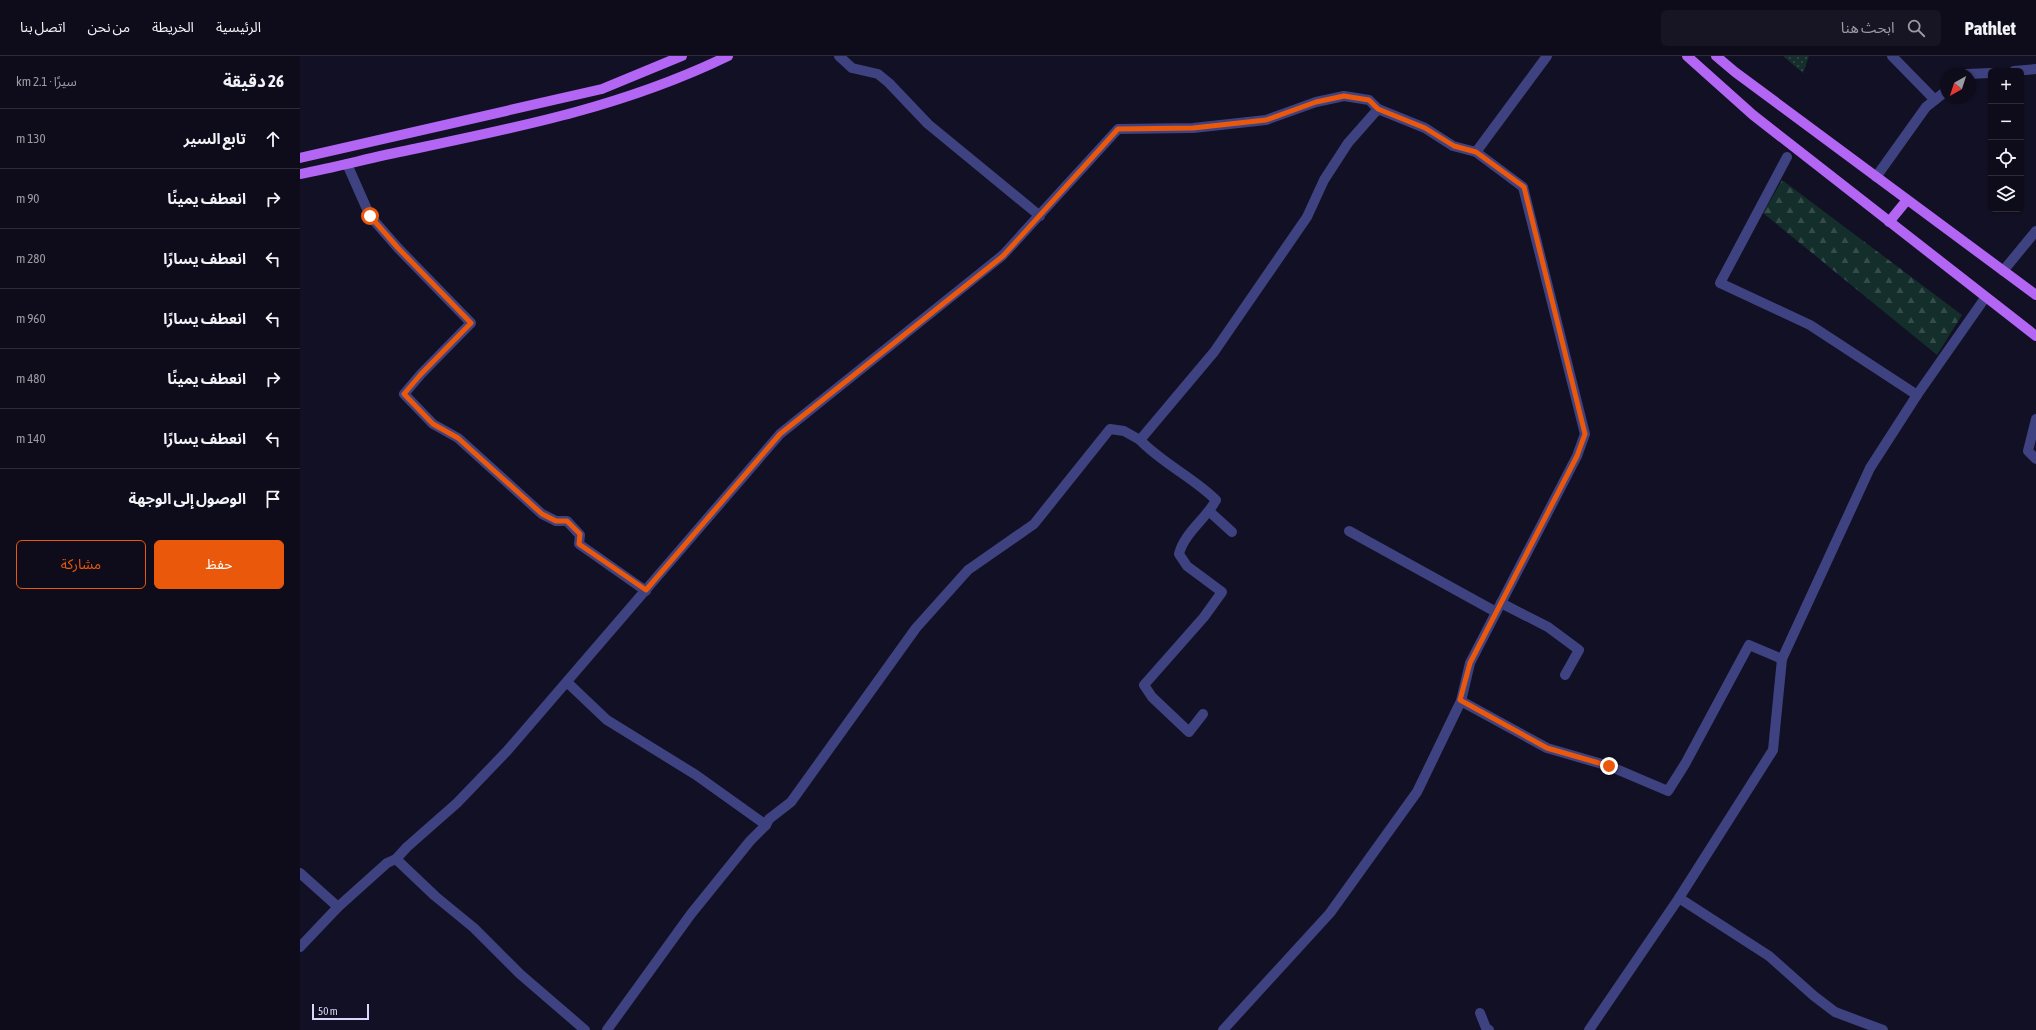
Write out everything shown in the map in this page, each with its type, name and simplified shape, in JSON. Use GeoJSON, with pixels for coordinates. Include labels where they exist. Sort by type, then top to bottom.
{"type":"FeatureCollection","features":[{"type":"Feature","properties":{"kind":"main road"},"geometry":{"type":"LineString","coordinates":[[300,158],[602,89],[682,56]]}},
{"type":"Feature","properties":{"kind":"main road"},"geometry":{"type":"LineString","coordinates":[[1687,56],[1753,115],[1985,298],[2036,336]]}},
{"type":"Feature","properties":{"kind":"main road"},"geometry":{"type":"LineString","coordinates":[[1716,56],[1735,72],[2036,295]]}},
{"type":"Feature","properties":{"kind":"main road"},"geometry":{"type":"LineString","coordinates":[[300,174],[510,129],[596,108],[690,74],[722,57]]}},
{"type":"Feature","properties":{"kind":"main road"},"geometry":{"type":"LineString","coordinates":[[311,156],[313,172]]}},
{"type":"Feature","properties":{"kind":"main road"},"geometry":{"type":"LineString","coordinates":[[1889,222],[1907,200]]}},
{"type":"Feature","properties":{"kind":"street"},"geometry":{"type":"LineString","coordinates":[[839,56],[852,68],[878,74],[928,124],[1040,216]]}},
{"type":"Feature","properties":{"kind":"street"},"geometry":{"type":"LineString","coordinates":[[1476,152],[1547,56]]}},
{"type":"Feature","properties":{"kind":"street"},"geometry":{"type":"LineString","coordinates":[[1892,56],[1935,100]]}},
{"type":"Feature","properties":{"kind":"street"},"geometry":{"type":"LineString","coordinates":[[2024,70],[2036,69]]}},
{"type":"Feature","properties":{"kind":"street"},"geometry":{"type":"LineString","coordinates":[[1976,74],[1988,73]]}},
{"type":"Feature","properties":{"kind":"street"},"geometry":{"type":"LineString","coordinates":[[300,947],[338,907],[387,863],[396,859],[407,847],[457,803],[499,760],[780,434],[1003,256],[1118,129],[1193,128],[1266,120],[1316,102],[1344,96],[1369,100],[1378,109],[1425,128],[1454,146],[1476,152],[1524,187],[1585,434],[1577,456],[1470,663],[1460,700],[1417,792],[1330,913],[1223,1030]]}},
{"type":"Feature","properties":{"kind":"street"},"geometry":{"type":"LineString","coordinates":[[1876,177],[1926,107],[1940,96]]}},
{"type":"Feature","properties":{"kind":"street"},"geometry":{"type":"LineString","coordinates":[[1140,440],[1214,352],[1307,217],[1324,180],[1348,143],[1378,109]]}},
{"type":"Feature","properties":{"kind":"street"},"geometry":{"type":"LineString","coordinates":[[1787,157],[1720,283],[1810,325],[1917,395]]}},
{"type":"Feature","properties":{"kind":"street"},"geometry":{"type":"LineString","coordinates":[[347,164],[370,216],[398,248],[471,323],[421,374],[404,394],[433,424],[458,438],[542,514],[556,521],[567,521],[580,534],[579,544],[646,590]]}},
{"type":"Feature","properties":{"kind":"street"},"geometry":{"type":"LineString","coordinates":[[2003,271],[2036,231]]}},
{"type":"Feature","properties":{"kind":"street"},"geometry":{"type":"LineString","coordinates":[[1589,1030],[1680,898],[1773,750],[1782,659],[1870,468],[1917,395],[1985,298]]}},
{"type":"Feature","properties":{"kind":"street"},"geometry":{"type":"LineString","coordinates":[[2036,419],[2028,451],[2036,459]]}},
{"type":"Feature","properties":{"kind":"street"},"geometry":{"type":"LineString","coordinates":[[607,1030],[691,914],[750,841],[766,825],[769,819],[791,802],[916,628],[968,570],[1034,524],[1110,429],[1124,431],[1140,440],[1160,458],[1209,493],[1216,500],[1210,512],[1182,543],[1179,554],[1187,566],[1222,592],[1204,617],[1144,685],[1152,697],[1189,732],[1203,714]]}},
{"type":"Feature","properties":{"kind":"street"},"geometry":{"type":"LineString","coordinates":[[1210,512],[1232,532]]}},
{"type":"Feature","properties":{"kind":"street"},"geometry":{"type":"LineString","coordinates":[[1350,531],[1496,612]]}},
{"type":"Feature","properties":{"kind":"street"},"geometry":{"type":"LineString","coordinates":[[1501,603],[1548,627],[1579,650],[1565,675]]}},
{"type":"Feature","properties":{"kind":"street"},"geometry":{"type":"LineString","coordinates":[[1460,700],[1547,748],[1609,766],[1668,791],[1685,764],[1749,646],[1782,659]]}},
{"type":"Feature","properties":{"kind":"street"},"geometry":{"type":"LineString","coordinates":[[567,682],[607,720],[696,775],[766,825]]}},
{"type":"Feature","properties":{"kind":"street"},"geometry":{"type":"LineString","coordinates":[[396,859],[435,896],[474,928],[520,974],[585,1030]]}},
{"type":"Feature","properties":{"kind":"street"},"geometry":{"type":"LineString","coordinates":[[300,873],[338,907]]}},
{"type":"Feature","properties":{"kind":"street"},"geometry":{"type":"LineString","coordinates":[[1680,898],[1769,956],[1814,996],[1835,1012],[1883,1030]]}},
{"type":"Feature","properties":{"kind":"street"},"geometry":{"type":"LineString","coordinates":[[1480,1013],[1486,1028],[1489,1030]]}},
{"type":"Feature","properties":{"kind":"green space"},"geometry":{"type":"Polygon","coordinates":[[[1809,56],[1803,73],[1784,57],[1809,56]]]}},
{"type":"Feature","properties":{"kind":"green space"},"geometry":{"type":"Polygon","coordinates":[[[1782,180],[1962,315],[1937,355],[1763,213],[1782,180]]]}},
{"type":"Feature","properties":{"kind":"route"},"geometry":{"type":"LineString","coordinates":[[370,216],[398,248],[471,323],[460,336],[421,374],[404,394],[433,424],[458,438],[521,493],[542,514],[556,521],[567,521],[580,534],[579,544],[646,590],[780,434],[1003,256],[1118,129],[1193,128],[1266,120],[1316,102],[1344,96],[1369,100],[1378,109],[1425,128],[1454,146],[1476,152],[1524,187],[1585,434],[1577,456],[1470,663],[1460,700],[1547,748],[1609,766]]}}]}
